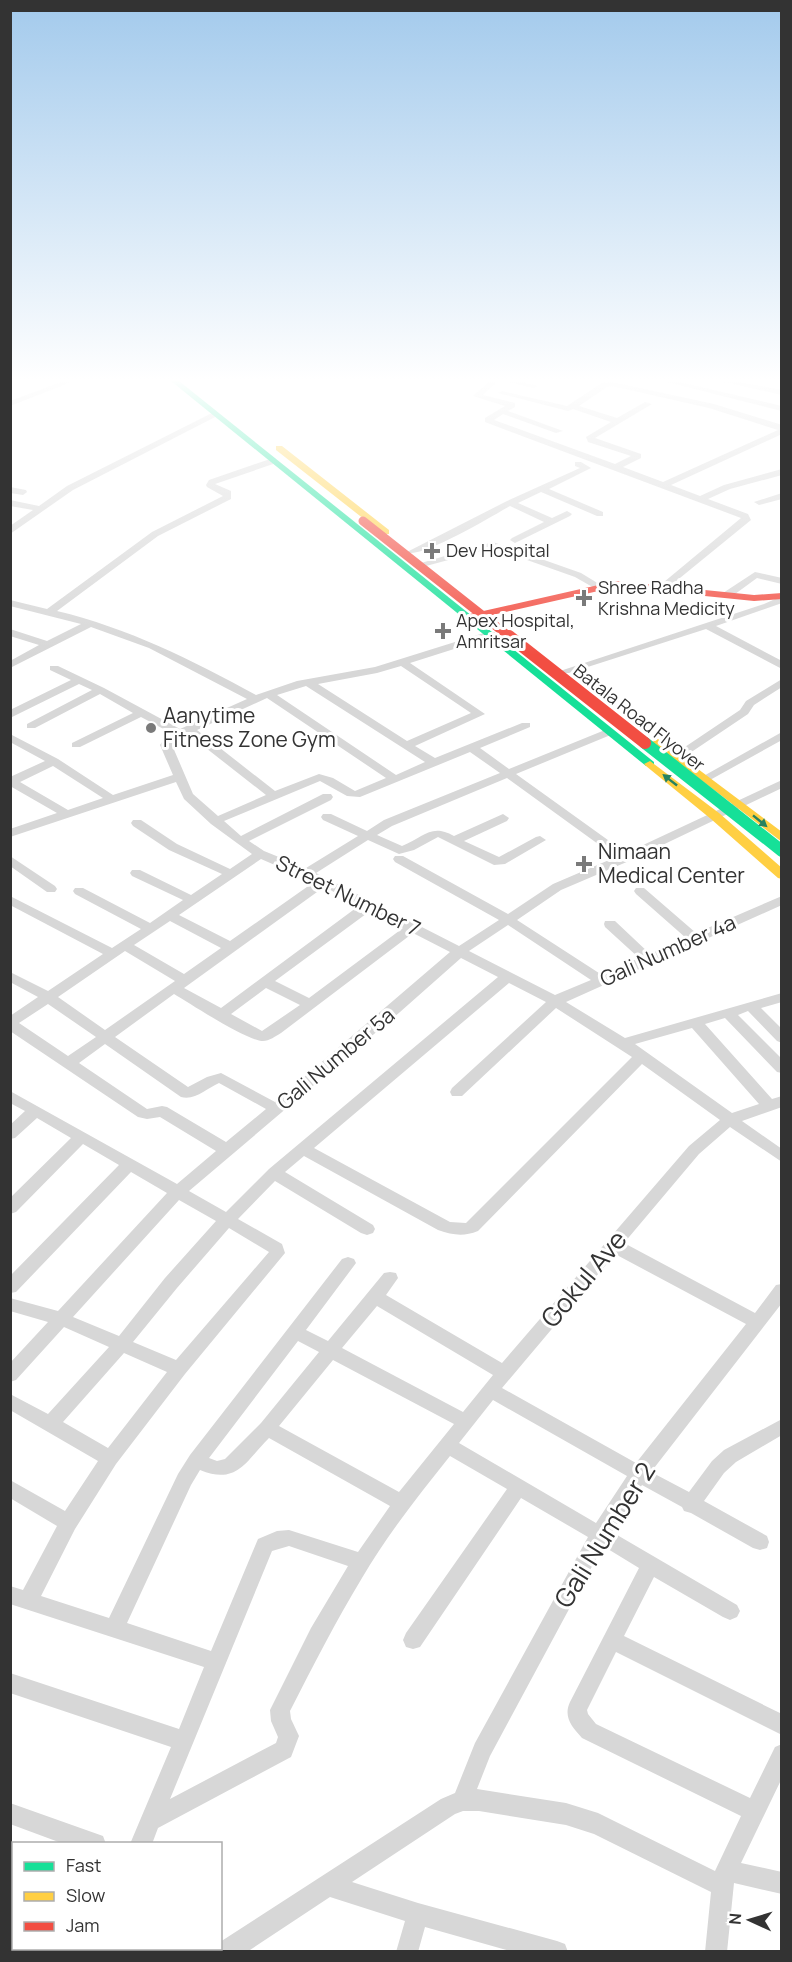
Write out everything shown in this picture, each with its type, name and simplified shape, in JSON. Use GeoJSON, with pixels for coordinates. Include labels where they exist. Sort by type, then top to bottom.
{"type":"FeatureCollection","features":[{"type":"Feature","properties":{"kind":"main road"},"geometry":{"type":"LineString","coordinates":[[295,473],[609,732],[716,816],[782,874]]}},
{"type":"Feature","properties":{"kind":"main road","name":"Batala Road Flyover"},"geometry":{"type":"LineString","coordinates":[[298,473],[782,851]]}},
{"type":"Feature","properties":{"kind":"main road"},"geometry":{"type":"LineString","coordinates":[[310,473],[782,838]]}},
{"type":"Feature","properties":{"kind":"main road"},"geometry":{"type":"LineString","coordinates":[[470,617],[599,587],[621,585],[764,598],[782,597]]}},
{"type":"Feature","properties":{"kind":"street"},"geometry":{"type":"LineString","coordinates":[[10,531],[70,488],[101,473]]}},
{"type":"Feature","properties":{"kind":"street"},"geometry":{"type":"LineString","coordinates":[[48,613],[155,534],[228,497],[228,493],[210,485],[212,482],[241,473]]}},
{"type":"Feature","properties":{"kind":"street"},"geometry":{"type":"LineString","coordinates":[[412,552],[446,538],[510,503],[576,473]]}},
{"type":"Feature","properties":{"kind":"street"},"geometry":{"type":"LineString","coordinates":[[632,473],[742,514],[746,520],[661,589]]}},
{"type":"Feature","properties":{"kind":"street"},"geometry":{"type":"LineString","coordinates":[[664,485],[692,473]]}},
{"type":"Feature","properties":{"kind":"street"},"geometry":{"type":"LineString","coordinates":[[701,499],[727,487],[780,473]]}},
{"type":"Feature","properties":{"kind":"street"},"geometry":{"type":"LineString","coordinates":[[542,489],[600,514]]}},
{"type":"Feature","properties":{"kind":"street"},"geometry":{"type":"LineString","coordinates":[[10,490],[23,492]]}},
{"type":"Feature","properties":{"kind":"street"},"geometry":{"type":"LineString","coordinates":[[759,502],[782,496]]}},
{"type":"Feature","properties":{"kind":"street"},"geometry":{"type":"LineString","coordinates":[[10,503],[39,509]]}},
{"type":"Feature","properties":{"kind":"street"},"geometry":{"type":"LineString","coordinates":[[510,503],[553,522]]}},
{"type":"Feature","properties":{"kind":"street"},"geometry":{"type":"LineString","coordinates":[[515,540],[567,514]]}},
{"type":"Feature","properties":{"kind":"street"},"geometry":{"type":"LineString","coordinates":[[426,562],[493,545],[578,575],[599,587]]}},
{"type":"Feature","properties":{"kind":"street"},"geometry":{"type":"LineString","coordinates":[[727,595],[755,574],[782,581]]}},
{"type":"Feature","properties":{"kind":"street"},"geometry":{"type":"LineString","coordinates":[[565,671],[768,606],[782,597]]}},
{"type":"Feature","properties":{"kind":"street"},"geometry":{"type":"LineString","coordinates":[[10,603],[90,623],[165,651],[261,696],[396,780]]}},
{"type":"Feature","properties":{"kind":"street"},"geometry":{"type":"LineString","coordinates":[[12,663],[90,623]]}},
{"type":"Feature","properties":{"kind":"street"},"geometry":{"type":"LineString","coordinates":[[708,626],[782,666]]}},
{"type":"Feature","properties":{"kind":"street"},"geometry":{"type":"LineString","coordinates":[[10,632],[48,645]]}},
{"type":"Feature","properties":{"kind":"street"},"geometry":{"type":"LineString","coordinates":[[185,732],[261,696],[308,682],[377,670],[492,634]]}},
{"type":"Feature","properties":{"kind":"street"},"geometry":{"type":"LineString","coordinates":[[405,661],[479,714],[406,745]]}},
{"type":"Feature","properties":{"kind":"street"},"geometry":{"type":"LineString","coordinates":[[54,668],[141,713],[185,732],[274,796]]}},
{"type":"Feature","properties":{"kind":"street"},"geometry":{"type":"LineString","coordinates":[[10,715],[79,680]]}},
{"type":"Feature","properties":{"kind":"street"},"geometry":{"type":"LineString","coordinates":[[308,682],[434,763]]}},
{"type":"Feature","properties":{"kind":"street"},"geometry":{"type":"LineString","coordinates":[[677,757],[744,712],[750,703],[782,682]]}},
{"type":"Feature","properties":{"kind":"street"},"geometry":{"type":"LineString","coordinates":[[31,726],[100,690]]}},
{"type":"Feature","properties":{"kind":"street"},"geometry":{"type":"LineString","coordinates":[[76,745],[141,713]]}},
{"type":"Feature","properties":{"kind":"street"},"geometry":{"type":"LineString","coordinates":[[215,821],[319,777],[326,778],[352,795],[396,780],[526,725]]}},
{"type":"Feature","properties":{"kind":"street","name":"Street Number 7"},"geometry":{"type":"LineString","coordinates":[[185,732],[165,742],[178,777],[188,796],[240,841],[260,854],[307,873],[555,1001],[622,1043],[782,1157]]}},
{"type":"Feature","properties":{"kind":"street"},"geometry":{"type":"LineString","coordinates":[[307,873],[388,822],[609,732]]}},
{"type":"Feature","properties":{"kind":"street"},"geometry":{"type":"LineString","coordinates":[[706,778],[782,735]]}},
{"type":"Feature","properties":{"kind":"street"},"geometry":{"type":"LineString","coordinates":[[14,743],[54,761],[112,799]]}},
{"type":"Feature","properties":{"kind":"street"},"geometry":{"type":"LineString","coordinates":[[471,747],[625,858]]}},
{"type":"Feature","properties":{"kind":"street"},"geometry":{"type":"LineString","coordinates":[[11,782],[54,761]]}},
{"type":"Feature","properties":{"kind":"street"},"geometry":{"type":"LineString","coordinates":[[11,832],[178,777]]}},
{"type":"Feature","properties":{"kind":"street"},"geometry":{"type":"LineString","coordinates":[[11,782],[67,814]]}},
{"type":"Feature","properties":{"kind":"street","name":"Gali Number 5a"},"geometry":{"type":"LineString","coordinates":[[10,1375],[176,1193],[459,952],[558,887],[716,816],[782,783]]}},
{"type":"Feature","properties":{"kind":"street"},"geometry":{"type":"LineString","coordinates":[[240,841],[327,797]]}},
{"type":"Feature","properties":{"kind":"street"},"geometry":{"type":"LineString","coordinates":[[327,817],[365,836],[402,850],[437,832],[497,861],[540,840]]}},
{"type":"Feature","properties":{"kind":"street"},"geometry":{"type":"LineString","coordinates":[[456,840],[503,818]]}},
{"type":"Feature","properties":{"kind":"street"},"geometry":{"type":"LineString","coordinates":[[137,824],[173,847],[231,874]]}},
{"type":"Feature","properties":{"kind":"street"},"geometry":{"type":"LineString","coordinates":[[227,1150],[162,1111],[143,1113],[10,1024],[260,854]]}},
{"type":"Feature","properties":{"kind":"street"},"geometry":{"type":"LineString","coordinates":[[399,859],[507,919],[602,981]]}},
{"type":"Feature","properties":{"kind":"street"},"geometry":{"type":"LineString","coordinates":[[10,860],[51,890]]}},
{"type":"Feature","properties":{"kind":"street"},"geometry":{"type":"LineString","coordinates":[[136,873],[192,900]]}},
{"type":"Feature","properties":{"kind":"street"},"geometry":{"type":"LineString","coordinates":[[69,1063],[323,881]]}},
{"type":"Feature","properties":{"kind":"street"},"geometry":{"type":"LineString","coordinates":[[79,891],[150,928]]}},
{"type":"Feature","properties":{"kind":"street"},"geometry":{"type":"LineString","coordinates":[[640,891],[695,939]]}},
{"type":"Feature","properties":{"kind":"street"},"geometry":{"type":"LineString","coordinates":[[10,900],[112,953]]}},
{"type":"Feature","properties":{"kind":"street","name":"Gali Number 4a"},"geometry":{"type":"LineString","coordinates":[[457,1092],[555,1001],[782,900]]}},
{"type":"Feature","properties":{"kind":"street"},"geometry":{"type":"LineString","coordinates":[[221,1015],[369,905]]}},
{"type":"Feature","properties":{"kind":"street"},"geometry":{"type":"LineString","coordinates":[[170,915],[232,948]]}},
{"type":"Feature","properties":{"kind":"street"},"geometry":{"type":"LineString","coordinates":[[610,924],[649,960]]}},
{"type":"Feature","properties":{"kind":"street"},"geometry":{"type":"LineString","coordinates":[[124,945],[221,1015],[252,1032],[263,1035],[276,1030],[411,928]]}},
{"type":"Feature","properties":{"kind":"street"},"geometry":{"type":"LineString","coordinates":[[10,976],[48,997],[186,1094],[192,1093],[214,1078],[221,1078],[277,1109]]}},
{"type":"Feature","properties":{"kind":"street"},"geometry":{"type":"LineString","coordinates":[[51,1423],[122,1344],[171,1283],[226,1221],[274,1173],[508,976]]}},
{"type":"Feature","properties":{"kind":"street"},"geometry":{"type":"LineString","coordinates":[[265,982],[309,1004]]}},
{"type":"Feature","properties":{"kind":"street"},"geometry":{"type":"LineString","coordinates":[[622,1043],[782,998]]}},
{"type":"Feature","properties":{"kind":"street"},"geometry":{"type":"LineString","coordinates":[[751,1006],[782,1038]]}},
{"type":"Feature","properties":{"kind":"street"},"geometry":{"type":"LineString","coordinates":[[728,1013],[782,1068]]}},
{"type":"Feature","properties":{"kind":"street"},"geometry":{"type":"LineString","coordinates":[[695,1022],[775,1103],[729,1120]]}},
{"type":"Feature","properties":{"kind":"street"},"geometry":{"type":"LineString","coordinates":[[303,1149],[444,1226],[466,1230],[472,1227],[640,1057]]}},
{"type":"Feature","properties":{"kind":"street"},"geometry":{"type":"LineString","coordinates":[[10,1096],[176,1193],[276,1248],[277,1253],[179,1369],[110,1458],[20,1598],[217,1662]]}},
{"type":"Feature","properties":{"kind":"street"},"geometry":{"type":"LineString","coordinates":[[10,1134],[36,1110]]}},
{"type":"Feature","properties":{"kind":"street","name":"Gokul Ave"},"geometry":{"type":"LineString","coordinates":[[152,1820],[284,1750],[289,1736],[280,1716],[282,1703],[318,1635],[362,1562],[402,1503],[504,1372],[683,1161],[729,1120]]}},
{"type":"Feature","properties":{"kind":"street"},"geometry":{"type":"LineString","coordinates":[[10,1208],[80,1138]]}},
{"type":"Feature","properties":{"kind":"street"},"geometry":{"type":"LineString","coordinates":[[10,1287],[128,1165]]}},
{"type":"Feature","properties":{"kind":"street"},"geometry":{"type":"LineString","coordinates":[[274,1173],[367,1229]]}},
{"type":"Feature","properties":{"kind":"street"},"geometry":{"type":"LineString","coordinates":[[613,1245],[757,1322]]}},
{"type":"Feature","properties":{"kind":"street"},"geometry":{"type":"LineString","coordinates":[[114,1629],[184,1480],[196,1461],[348,1263]]}},
{"type":"Feature","properties":{"kind":"street"},"geometry":{"type":"LineString","coordinates":[[196,1461],[217,1469],[230,1466],[267,1428],[333,1351],[390,1278]]}},
{"type":"Feature","properties":{"kind":"street","name":"Gali Number 2"},"geometry":{"type":"LineString","coordinates":[[463,1800],[482,1750],[599,1535],[638,1475],[782,1290]]}},
{"type":"Feature","properties":{"kind":"street"},"geometry":{"type":"LineString","coordinates":[[375,1297],[504,1372]]}},
{"type":"Feature","properties":{"kind":"street"},"geometry":{"type":"LineString","coordinates":[[10,1304],[61,1319],[179,1369]]}},
{"type":"Feature","properties":{"kind":"street"},"geometry":{"type":"LineString","coordinates":[[296,1332],[465,1420]]}},
{"type":"Feature","properties":{"kind":"street"},"geometry":{"type":"LineString","coordinates":[[490,1390],[760,1542]]}},
{"type":"Feature","properties":{"kind":"street"},"geometry":{"type":"LineString","coordinates":[[10,1401],[110,1458]]}},
{"type":"Feature","properties":{"kind":"street"},"geometry":{"type":"LineString","coordinates":[[690,1504],[718,1467],[730,1456],[782,1425]]}},
{"type":"Feature","properties":{"kind":"street"},"geometry":{"type":"LineString","coordinates":[[267,1428],[402,1503]]}},
{"type":"Feature","properties":{"kind":"street"},"geometry":{"type":"LineString","coordinates":[[447,1445],[730,1611]]}},
{"type":"Feature","properties":{"kind":"street"},"geometry":{"type":"LineString","coordinates":[[10,1488],[68,1523]]}},
{"type":"Feature","properties":{"kind":"street"},"geometry":{"type":"LineString","coordinates":[[413,1640],[519,1488]]}},
{"type":"Feature","properties":{"kind":"street"},"geometry":{"type":"LineString","coordinates":[[142,1842],[261,1553],[270,1541],[289,1538],[362,1562]]}},
{"type":"Feature","properties":{"kind":"street"},"geometry":{"type":"LineString","coordinates":[[651,1563],[577,1709],[578,1719],[589,1731],[753,1811]]}},
{"type":"Feature","properties":{"kind":"street"},"geometry":{"type":"LineString","coordinates":[[612,1640],[782,1725]]}},
{"type":"Feature","properties":{"kind":"street"},"geometry":{"type":"LineString","coordinates":[[10,1683],[185,1741]]}},
{"type":"Feature","properties":{"kind":"street"},"geometry":{"type":"LineString","coordinates":[[716,1952],[724,1878],[753,1811],[782,1754]]}},
{"type":"Feature","properties":{"kind":"street"},"geometry":{"type":"LineString","coordinates":[[226,1952],[448,1806],[463,1800],[479,1800],[566,1814],[598,1824],[724,1878],[782,1883]]}},
{"type":"Feature","properties":{"kind":"street"},"geometry":{"type":"LineString","coordinates":[[10,1813],[90,1842]]}},
{"type":"Feature","properties":{"kind":"street"},"geometry":{"type":"LineString","coordinates":[[327,1886],[556,1952]]}},
{"type":"Feature","properties":{"kind":"street"},"geometry":{"type":"LineString","coordinates":[[407,1952],[418,1914]]}},
{"type":"Feature","properties":{"kind":"traffic: fast"},"geometry":{"type":"LineString","coordinates":[[289,473],[650,764]]}},
{"type":"Feature","properties":{"kind":"traffic: fast"},"geometry":{"type":"LineString","coordinates":[[645,743],[782,851]]}},
{"type":"Feature","properties":{"kind":"traffic: slow"},"geometry":{"type":"LineString","coordinates":[[310,473],[386,532]]}},
{"type":"Feature","properties":{"kind":"traffic: slow"},"geometry":{"type":"LineString","coordinates":[[658,742],[782,838]]}},
{"type":"Feature","properties":{"kind":"traffic: slow"},"geometry":{"type":"LineString","coordinates":[[650,764],[715,816],[782,875]]}},
{"type":"Feature","properties":{"kind":"traffic: jam"},"geometry":{"type":"LineString","coordinates":[[363,521],[645,743]]}},
{"type":"Feature","properties":{"kind":"traffic: jam"},"geometry":{"type":"LineString","coordinates":[[470,617],[616,584],[754,598],[782,596]]}},
{"type":"Feature","properties":{"kind":"place","name":"Dev Hospital"},"geometry":{"type":"Point","coordinates":[432,551]}},
{"type":"Feature","properties":{"kind":"place","name":"Shree Radha Krishna Medicity"},"geometry":{"type":"Point","coordinates":[584,598]}},
{"type":"Feature","properties":{"kind":"place","name":"Apex Hospital, Amritsar"},"geometry":{"type":"Point","coordinates":[443,631]}},
{"type":"Feature","properties":{"kind":"place","name":"Aanytime Fitness Zone Gym"},"geometry":{"type":"Point","coordinates":[151,728]}},
{"type":"Feature","properties":{"kind":"place","name":"Nimaan Medical Center"},"geometry":{"type":"Point","coordinates":[584,864]}}]}
